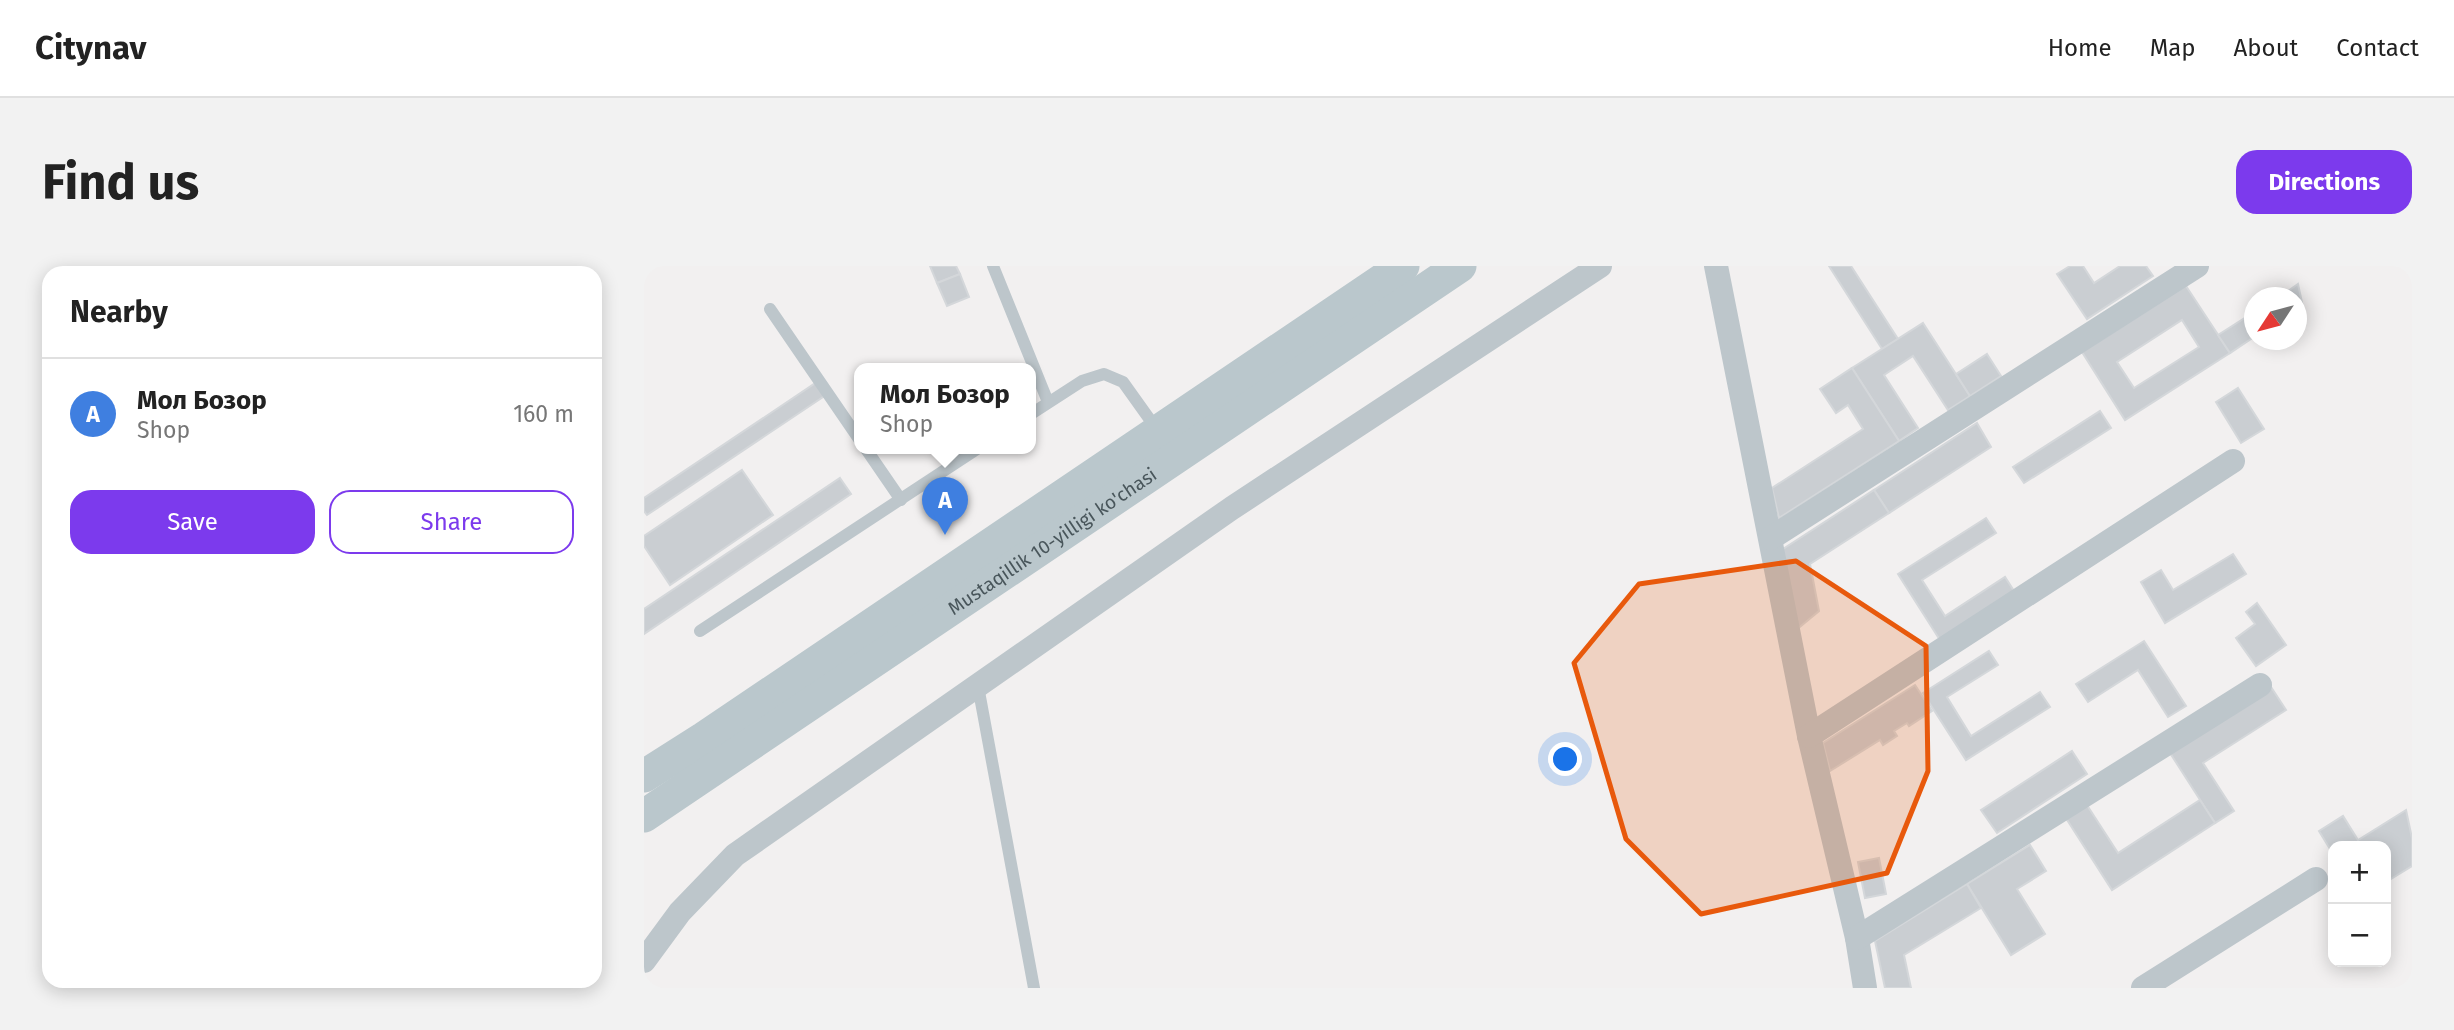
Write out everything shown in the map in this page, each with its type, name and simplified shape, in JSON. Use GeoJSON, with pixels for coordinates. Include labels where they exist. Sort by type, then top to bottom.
{"type":"FeatureCollection","features":[{"type":"Feature","properties":{"kind":"main road","name":"Mustaqillik 10-yilligi ko'chasi"},"geometry":{"type":"LineString","coordinates":[[644,776],[705,738],[1402,266]]}},
{"type":"Feature","properties":{"kind":"main road","name":"Mustaqillik 10-yilligi ko'chasi"},"geometry":{"type":"LineString","coordinates":[[644,816],[1460,266]]}},
{"type":"Feature","properties":{"kind":"street"},"geometry":{"type":"LineString","coordinates":[[644,961],[680,912],[736,855],[1232,508],[1600,266]]}},
{"type":"Feature","properties":{"kind":"street"},"geometry":{"type":"LineString","coordinates":[[1716,266],[1809,736],[1857,938],[1865,988]]}},
{"type":"Feature","properties":{"kind":"street"},"geometry":{"type":"LineString","coordinates":[[1771,538],[2197,266]]}},
{"type":"Feature","properties":{"kind":"street"},"geometry":{"type":"LineString","coordinates":[[1809,736],[2233,461]]}},
{"type":"Feature","properties":{"kind":"street"},"geometry":{"type":"LineString","coordinates":[[1857,938],[2260,685]]}},
{"type":"Feature","properties":{"kind":"street"},"geometry":{"type":"LineString","coordinates":[[2143,988],[2316,879]]}},
{"type":"Feature","properties":{"kind":"lane"},"geometry":{"type":"LineString","coordinates":[[993,266],[1032,363]]}},
{"type":"Feature","properties":{"kind":"lane"},"geometry":{"type":"LineString","coordinates":[[770,309],[854,432]]}},
{"type":"Feature","properties":{"kind":"lane"},"geometry":{"type":"LineString","coordinates":[[1036,372],[1048,402]]}},
{"type":"Feature","properties":{"kind":"lane"},"geometry":{"type":"LineString","coordinates":[[1036,410],[1082,381],[1104,373],[1123,382],[1158,431]]}},
{"type":"Feature","properties":{"kind":"lane"},"geometry":{"type":"LineString","coordinates":[[869,454],[901,500]]}},
{"type":"Feature","properties":{"kind":"lane"},"geometry":{"type":"LineString","coordinates":[[700,631],[970,454]]}},
{"type":"Feature","properties":{"kind":"lane"},"geometry":{"type":"LineString","coordinates":[[978,686],[1034,988]]}},
{"type":"Feature","properties":{"kind":"highlighted area"},"geometry":{"type":"Polygon","coordinates":[[[1796,561],[1926,646],[1928,771],[1887,873],[1701,914],[1626,839],[1574,663],[1639,584],[1796,561]]]}},
{"type":"Feature","properties":{"kind":"building"},"geometry":{"type":"Polygon","coordinates":[[[930,266],[956,266],[960,274],[937,283],[930,266]]]}},
{"type":"Feature","properties":{"kind":"building"},"geometry":{"type":"Polygon","coordinates":[[[1829,266],[1851,266],[1898,339],[1882,349],[1829,266]]]}},
{"type":"Feature","properties":{"kind":"building"},"geometry":{"type":"Polygon","coordinates":[[[2070,266],[2083,266],[2094,283],[2120,266],[2146,266],[2153,276],[2087,319],[2057,274],[2070,266]]]}},
{"type":"Feature","properties":{"kind":"building"},"geometry":{"type":"Polygon","coordinates":[[[960,274],[969,297],[947,306],[937,283],[960,274]]]}},
{"type":"Feature","properties":{"kind":"building"},"geometry":{"type":"Polygon","coordinates":[[[2186,286],[2230,353],[2125,420],[2082,352],[2186,286]],[[2182,320],[2117,362],[2134,388],[2199,347],[2182,320]]]}},
{"type":"Feature","properties":{"kind":"building"},"geometry":{"type":"Polygon","coordinates":[[[2244,318],[2244,344],[2230,353],[2218,335],[2244,318]]]}},
{"type":"Feature","properties":{"kind":"building"},"geometry":{"type":"Polygon","coordinates":[[[1923,323],[1970,396],[1948,410],[1913,356],[1884,375],[1918,428],[1899,441],[1852,368],[1923,323]]]}},
{"type":"Feature","properties":{"kind":"building"},"geometry":{"type":"Polygon","coordinates":[[[1987,354],[2001,376],[1970,396],[1956,374],[1987,354]]]}},
{"type":"Feature","properties":{"kind":"building"},"geometry":{"type":"Polygon","coordinates":[[[1852,368],[1899,441],[1779,518],[1772,488],[1863,429],[1848,405],[1836,413],[1820,389],[1852,368]]]}},
{"type":"Feature","properties":{"kind":"building"},"geometry":{"type":"Polygon","coordinates":[[[817,382],[826,395],[647,515],[644,511],[644,498],[817,382]]]}},
{"type":"Feature","properties":{"kind":"building"},"geometry":{"type":"Polygon","coordinates":[[[2238,388],[2264,429],[2241,443],[2216,402],[2238,388]]]}},
{"type":"Feature","properties":{"kind":"building"},"geometry":{"type":"Polygon","coordinates":[[[2100,411],[2111,428],[2024,483],[2013,467],[2100,411]]]}},
{"type":"Feature","properties":{"kind":"building"},"geometry":{"type":"Polygon","coordinates":[[[1977,423],[1991,447],[1889,513],[1874,490],[1977,423]]]}},
{"type":"Feature","properties":{"kind":"building"},"geometry":{"type":"Polygon","coordinates":[[[742,470],[773,515],[670,585],[644,546],[644,536],[742,470]]]}},
{"type":"Feature","properties":{"kind":"building"},"geometry":{"type":"Polygon","coordinates":[[[840,478],[851,494],[644,634],[644,609],[840,478]]]}},
{"type":"Feature","properties":{"kind":"building"},"geometry":{"type":"Polygon","coordinates":[[[1874,490],[1889,513],[1810,564],[1819,611],[1795,631],[1780,551],[1874,490]]]}},
{"type":"Feature","properties":{"kind":"building"},"geometry":{"type":"Polygon","coordinates":[[[1986,518],[1996,533],[1922,580],[1945,616],[2005,577],[2014,591],[1940,640],[1898,574],[1986,518]]]}},
{"type":"Feature","properties":{"kind":"building"},"geometry":{"type":"Polygon","coordinates":[[[2233,554],[2246,574],[2165,623],[2141,582],[2161,570],[2173,590],[2233,554]]]}},
{"type":"Feature","properties":{"kind":"building"},"geometry":{"type":"Polygon","coordinates":[[[2257,603],[2286,645],[2256,666],[2236,638],[2255,624],[2246,612],[2257,603]]]}},
{"type":"Feature","properties":{"kind":"building"},"geometry":{"type":"Polygon","coordinates":[[[2144,641],[2186,706],[2168,717],[2138,670],[2088,702],[2076,684],[2144,641]]]}},
{"type":"Feature","properties":{"kind":"building"},"geometry":{"type":"Polygon","coordinates":[[[1989,651],[1998,665],[1947,697],[1971,736],[2040,692],[2050,707],[1966,760],[1923,693],[1989,651]]]}},
{"type":"Feature","properties":{"kind":"building"},"geometry":{"type":"Polygon","coordinates":[[[1915,685],[1932,711],[1909,726],[1907,723],[1894,731],[1897,736],[1883,745],[1880,740],[1830,771],[1823,743],[1915,685]]]}},
{"type":"Feature","properties":{"kind":"building"},"geometry":{"type":"Polygon","coordinates":[[[2271,687],[2286,710],[2203,763],[2234,811],[2215,823],[2170,753],[2271,687]]]}},
{"type":"Feature","properties":{"kind":"building"},"geometry":{"type":"Polygon","coordinates":[[[2072,751],[2087,774],[1997,833],[1981,810],[2072,751]]]}},
{"type":"Feature","properties":{"kind":"building"},"geometry":{"type":"Polygon","coordinates":[[[2200,800],[2215,823],[2112,890],[2064,815],[2085,802],[2118,853],[2200,800]]]}},
{"type":"Feature","properties":{"kind":"building"},"geometry":{"type":"Polygon","coordinates":[[[2406,810],[2412,838],[2412,866],[2391,879],[2391,841],[2328,841],[2328,846],[2319,831],[2343,816],[2358,840],[2406,810]]]}},
{"type":"Feature","properties":{"kind":"building"},"geometry":{"type":"Polygon","coordinates":[[[2030,845],[2046,871],[2017,889],[2045,934],[2011,955],[1967,884],[2030,845]]]}},
{"type":"Feature","properties":{"kind":"building"},"geometry":{"type":"Polygon","coordinates":[[[1879,858],[1886,894],[1865,898],[1858,862],[1879,858]]]}},
{"type":"Feature","properties":{"kind":"building"},"geometry":{"type":"Polygon","coordinates":[[[1967,884],[1981,908],[1904,955],[1911,988],[1885,988],[1875,941],[1967,884]]]}},
{"type":"Feature","properties":{"kind":"place","name":"Мол Бозор"},"geometry":{"type":"Point","coordinates":[945,535]}}]}
